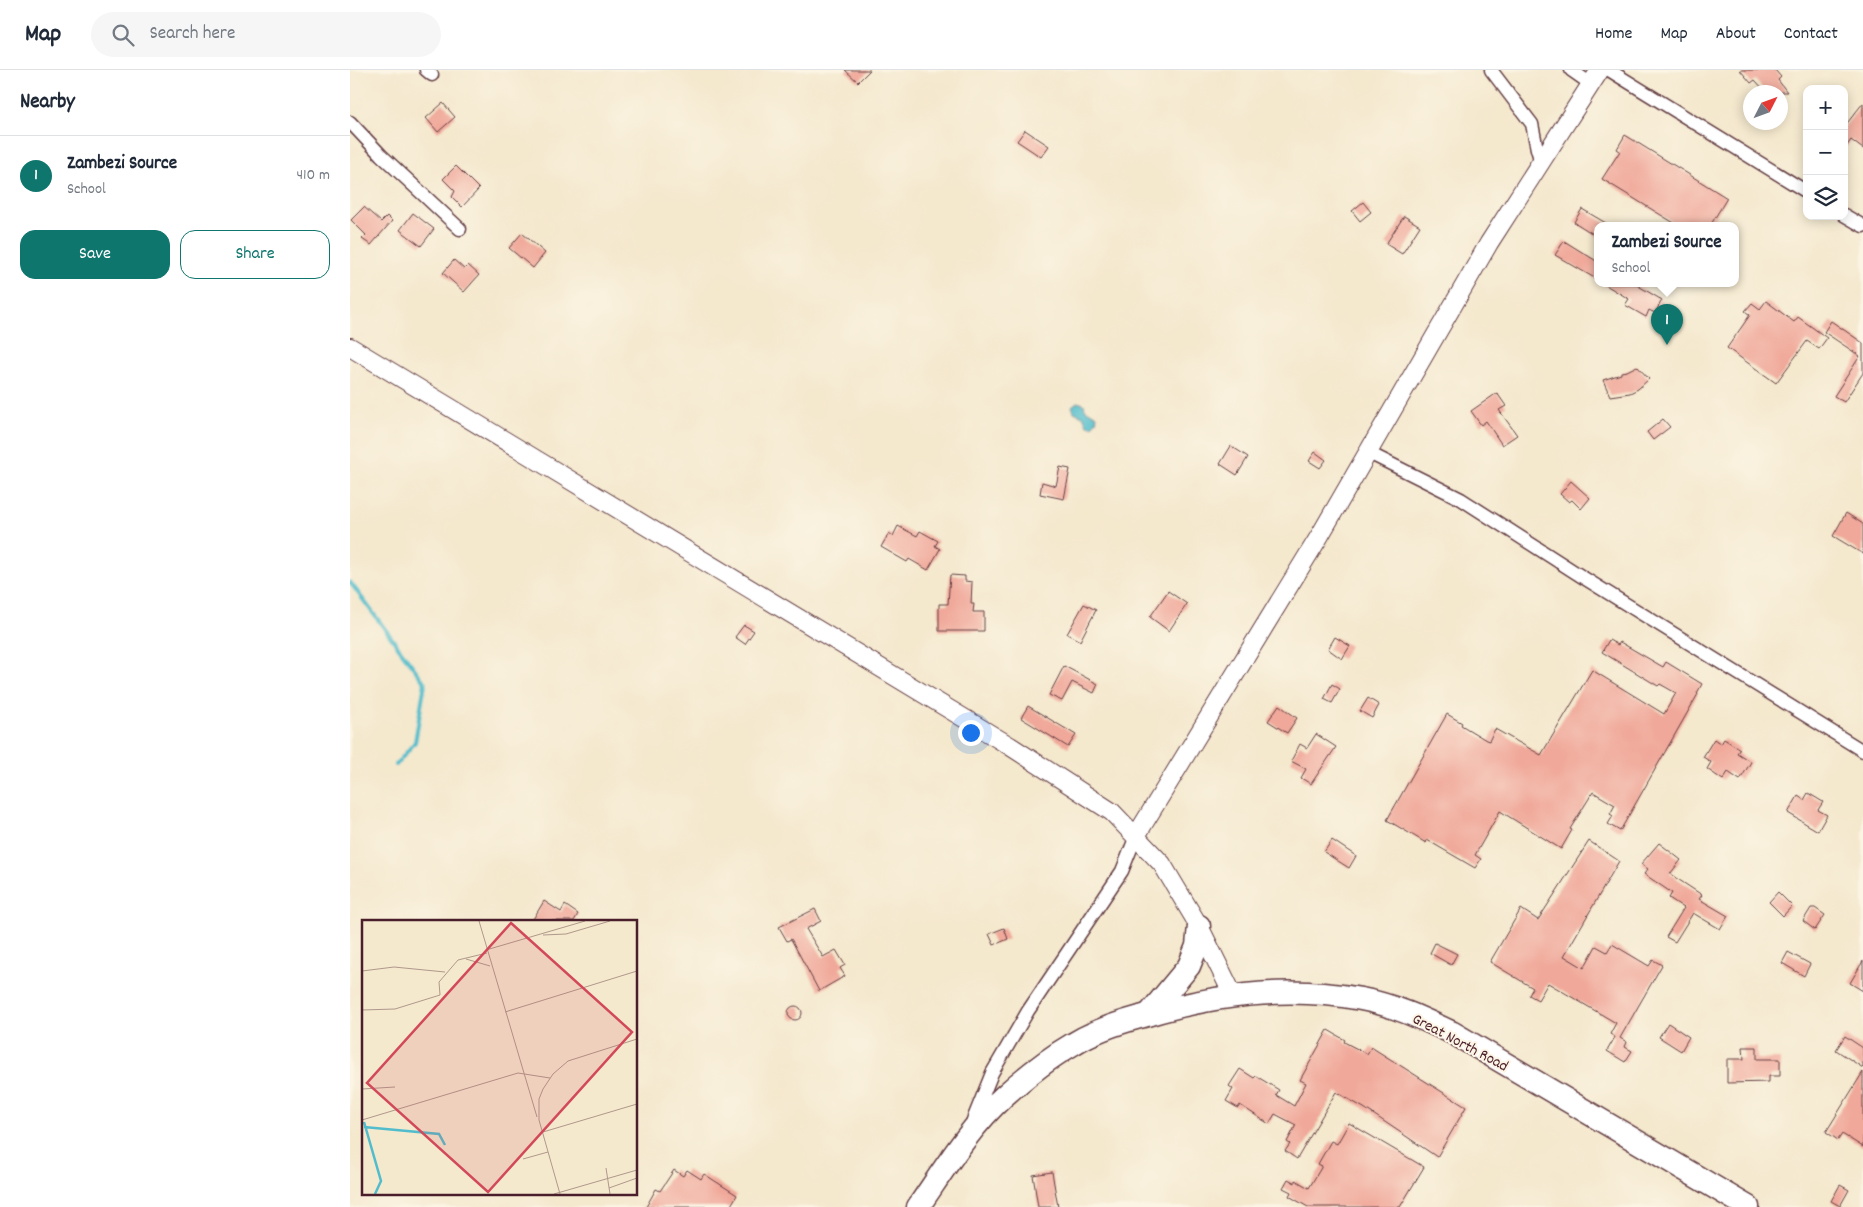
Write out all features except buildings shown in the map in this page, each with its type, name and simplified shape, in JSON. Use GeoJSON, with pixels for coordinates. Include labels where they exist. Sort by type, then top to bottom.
{"type":"FeatureCollection","features":[{"type":"Feature","properties":{"kind":"highway"},"geometry":{"type":"LineString","coordinates":[[1150,1014],[1183,974],[1194,957],[1199,926]]}},
{"type":"Feature","properties":{"kind":"highway","name":"Great North Road"},"geometry":{"type":"LineString","coordinates":[[918,1207],[966,1136],[1003,1097],[1041,1066],[1074,1043],[1115,1024],[1198,1001],[1272,992],[1361,999],[1410,1013],[1453,1033],[1748,1207]]}},
{"type":"Feature","properties":{"kind":"main road"},"geometry":{"type":"LineString","coordinates":[[1136,836],[1234,678],[1368,453],[1489,243],[1596,77]]}},
{"type":"Feature","properties":{"kind":"main road"},"geometry":{"type":"LineString","coordinates":[[350,347],[1010,746],[1112,812],[1162,864],[1199,926],[1234,997]]}},
{"type":"Feature","properties":{"kind":"street"},"geometry":{"type":"LineString","coordinates":[[1491,70],[1532,124],[1541,162]]}},
{"type":"Feature","properties":{"kind":"street"},"geometry":{"type":"LineString","coordinates":[[1571,70],[1596,77]]}},
{"type":"Feature","properties":{"kind":"street"},"geometry":{"type":"LineString","coordinates":[[1609,70],[1803,190]]}},
{"type":"Feature","properties":{"kind":"street"},"geometry":{"type":"LineString","coordinates":[[350,122],[380,155],[460,230]]}},
{"type":"Feature","properties":{"kind":"street"},"geometry":{"type":"LineString","coordinates":[[1848,217],[1863,226]]}},
{"type":"Feature","properties":{"kind":"street"},"geometry":{"type":"LineString","coordinates":[[1368,453],[1461,499],[1863,751]]}},
{"type":"Feature","properties":{"kind":"street"},"geometry":{"type":"LineString","coordinates":[[966,1136],[992,1073],[1028,1011],[1122,870],[1136,836]]}},
{"type":"Feature","properties":{"kind":"water"},"geometry":{"type":"Polygon","coordinates":[[[1077,402],[1084,404],[1085,409],[1097,416],[1096,422],[1092,426],[1087,425],[1083,416],[1074,412],[1072,406],[1077,402]]]}},
{"type":"Feature","properties":{"kind":"waterway"},"geometry":{"type":"LineString","coordinates":[[350,582],[425,683],[415,742],[396,765]]}},
{"type":"Feature","properties":{"kind":"place","name":"Zambezi Source"},"geometry":{"type":"Point","coordinates":[1667,345]}}]}
